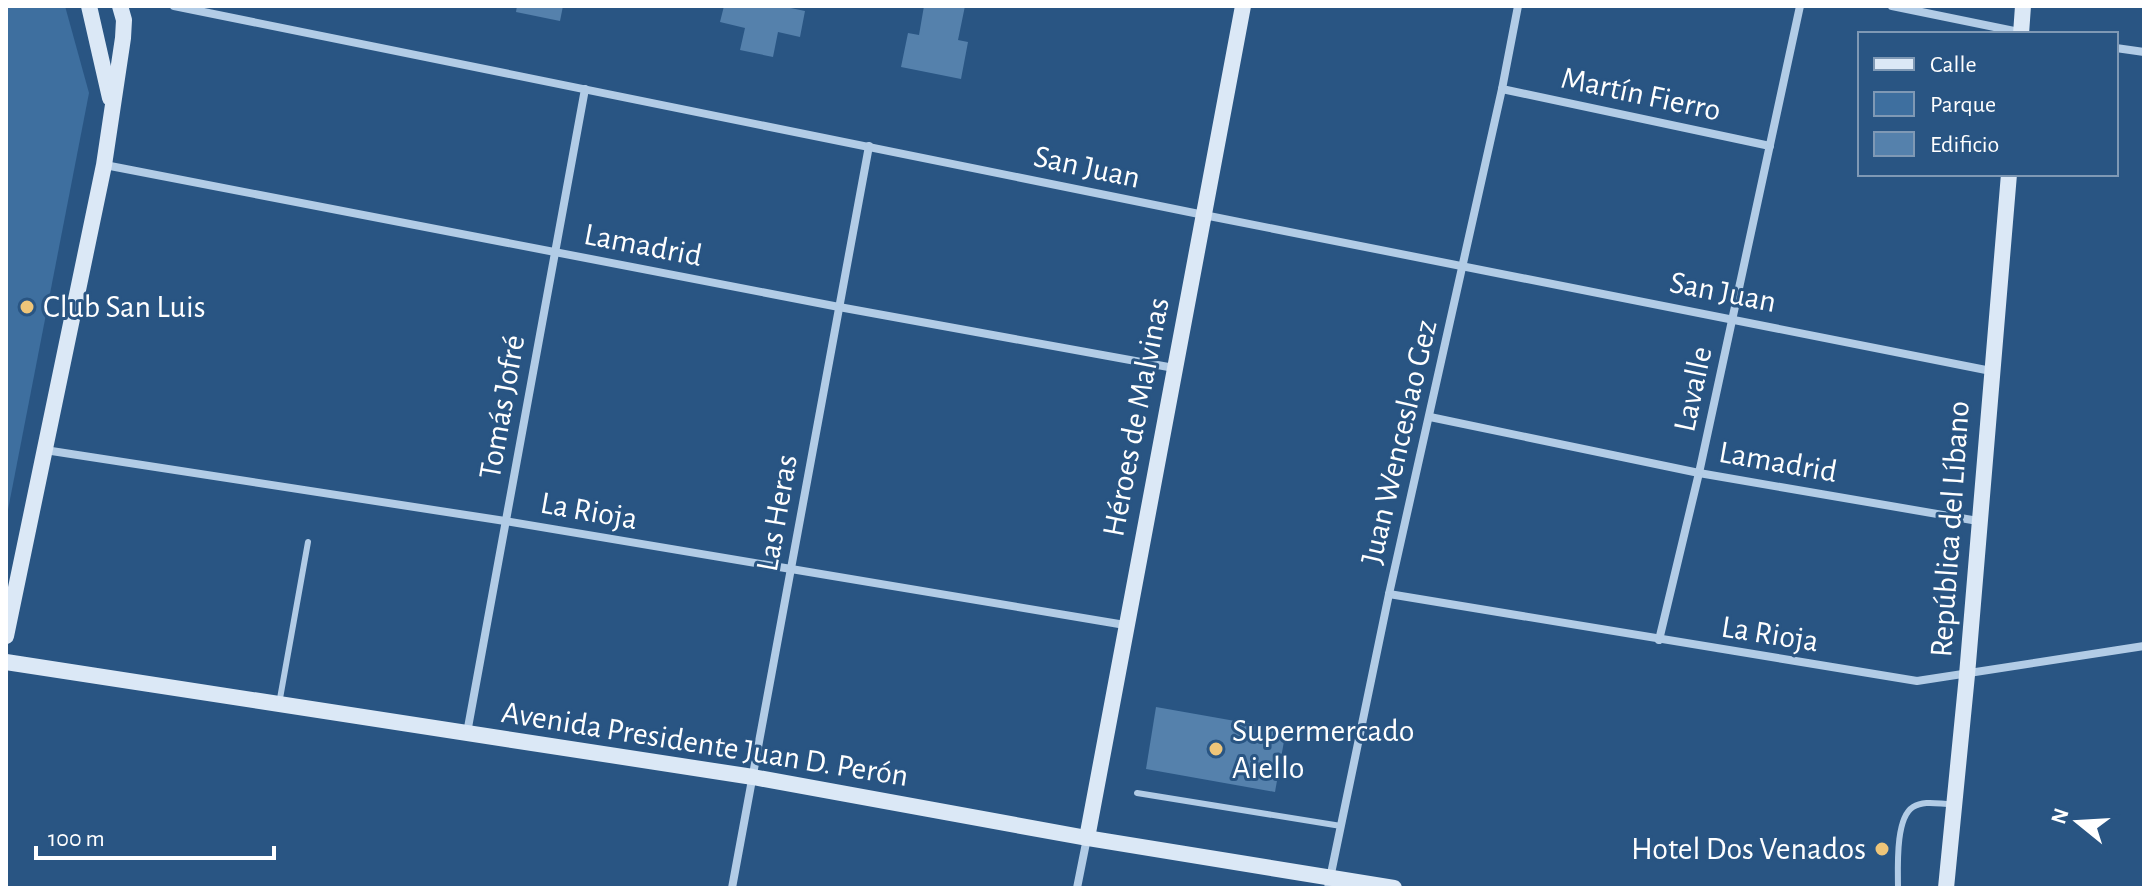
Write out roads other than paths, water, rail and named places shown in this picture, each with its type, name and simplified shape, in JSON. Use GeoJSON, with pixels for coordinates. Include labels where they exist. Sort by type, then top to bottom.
{"type":"FeatureCollection","features":[{"type":"Feature","properties":{"kind":"main road"},"geometry":{"type":"LineString","coordinates":[[89,6],[113,112]]}},
{"type":"Feature","properties":{"kind":"main road"},"geometry":{"type":"LineString","coordinates":[[6,636],[104,165],[124,29],[120,6]]}},
{"type":"Feature","properties":{"kind":"main road","name":"Héroes de Malvinas"},"geometry":{"type":"LineString","coordinates":[[1087,838],[1243,6]]}},
{"type":"Feature","properties":{"kind":"main road"},"geometry":{"type":"LineString","coordinates":[[2021,32],[2023,6]]}},
{"type":"Feature","properties":{"kind":"main road","name":"República del Líbano"},"geometry":{"type":"LineString","coordinates":[[1946,888],[2009,176]]}},
{"type":"Feature","properties":{"kind":"main road","name":"Avenida Presidente Juan D. Perón"},"geometry":{"type":"LineString","coordinates":[[6,662],[753,777],[1329,883],[1394,888]]}},
{"type":"Feature","properties":{"kind":"street","name":"San Juan"},"geometry":{"type":"LineString","coordinates":[[174,6],[1991,371]]}},
{"type":"Feature","properties":{"kind":"street","name":"Juan Wenceslao Gez"},"geometry":{"type":"LineString","coordinates":[[1329,883],[1518,6]]}},
{"type":"Feature","properties":{"kind":"street","name":"Lavalle"},"geometry":{"type":"LineString","coordinates":[[1659,640],[1699,473],[1800,6]]}},
{"type":"Feature","properties":{"kind":"street"},"geometry":{"type":"LineString","coordinates":[[1892,6],[2012,32]]}},
{"type":"Feature","properties":{"kind":"street"},"geometry":{"type":"LineString","coordinates":[[2118,48],[2144,52]]}},
{"type":"Feature","properties":{"kind":"street","name":"Tomás Jofré"},"geometry":{"type":"LineString","coordinates":[[467,734],[585,89]]}},
{"type":"Feature","properties":{"kind":"street","name":"Martín Fierro"},"geometry":{"type":"LineString","coordinates":[[1502,89],[1770,146]]}},
{"type":"Feature","properties":{"kind":"street","name":"Las Heras"},"geometry":{"type":"LineString","coordinates":[[732,888],[869,146]]}},
{"type":"Feature","properties":{"kind":"street","name":"Lamadrid"},"geometry":{"type":"LineString","coordinates":[[104,165],[839,307],[1174,368]]}},
{"type":"Feature","properties":{"kind":"street","name":"Lamadrid"},"geometry":{"type":"LineString","coordinates":[[1430,417],[1699,473],[1978,521]]}},
{"type":"Feature","properties":{"kind":"street","name":"La Rioja"},"geometry":{"type":"LineString","coordinates":[[45,450],[505,521],[1125,625]]}},
{"type":"Feature","properties":{"kind":"street","name":"La Rioja"},"geometry":{"type":"LineString","coordinates":[[1389,594],[1917,681],[2144,646]]}},
{"type":"Feature","properties":{"kind":"street"},"geometry":{"type":"LineString","coordinates":[[1077,888],[1087,838]]}},
{"type":"Feature","properties":{"kind":"lane"},"geometry":{"type":"LineString","coordinates":[[279,704],[308,542]]}},
{"type":"Feature","properties":{"kind":"lane"},"geometry":{"type":"LineString","coordinates":[[1137,793],[1341,826]]}},
{"type":"Feature","properties":{"kind":"lane"},"geometry":{"type":"LineString","coordinates":[[1898,888],[1898,846],[1908,811],[1924,803],[1955,804]]}},
{"type":"Feature","properties":{"kind":"place","name":"Club San Luis"},"geometry":{"type":"Point","coordinates":[27,307]}},
{"type":"Feature","properties":{"kind":"place","name":"Supermercado Aiello"},"geometry":{"type":"Point","coordinates":[1216,749]}},
{"type":"Feature","properties":{"kind":"place","name":"Hotel Dos Venados"},"geometry":{"type":"Point","coordinates":[1882,849]}}]}
